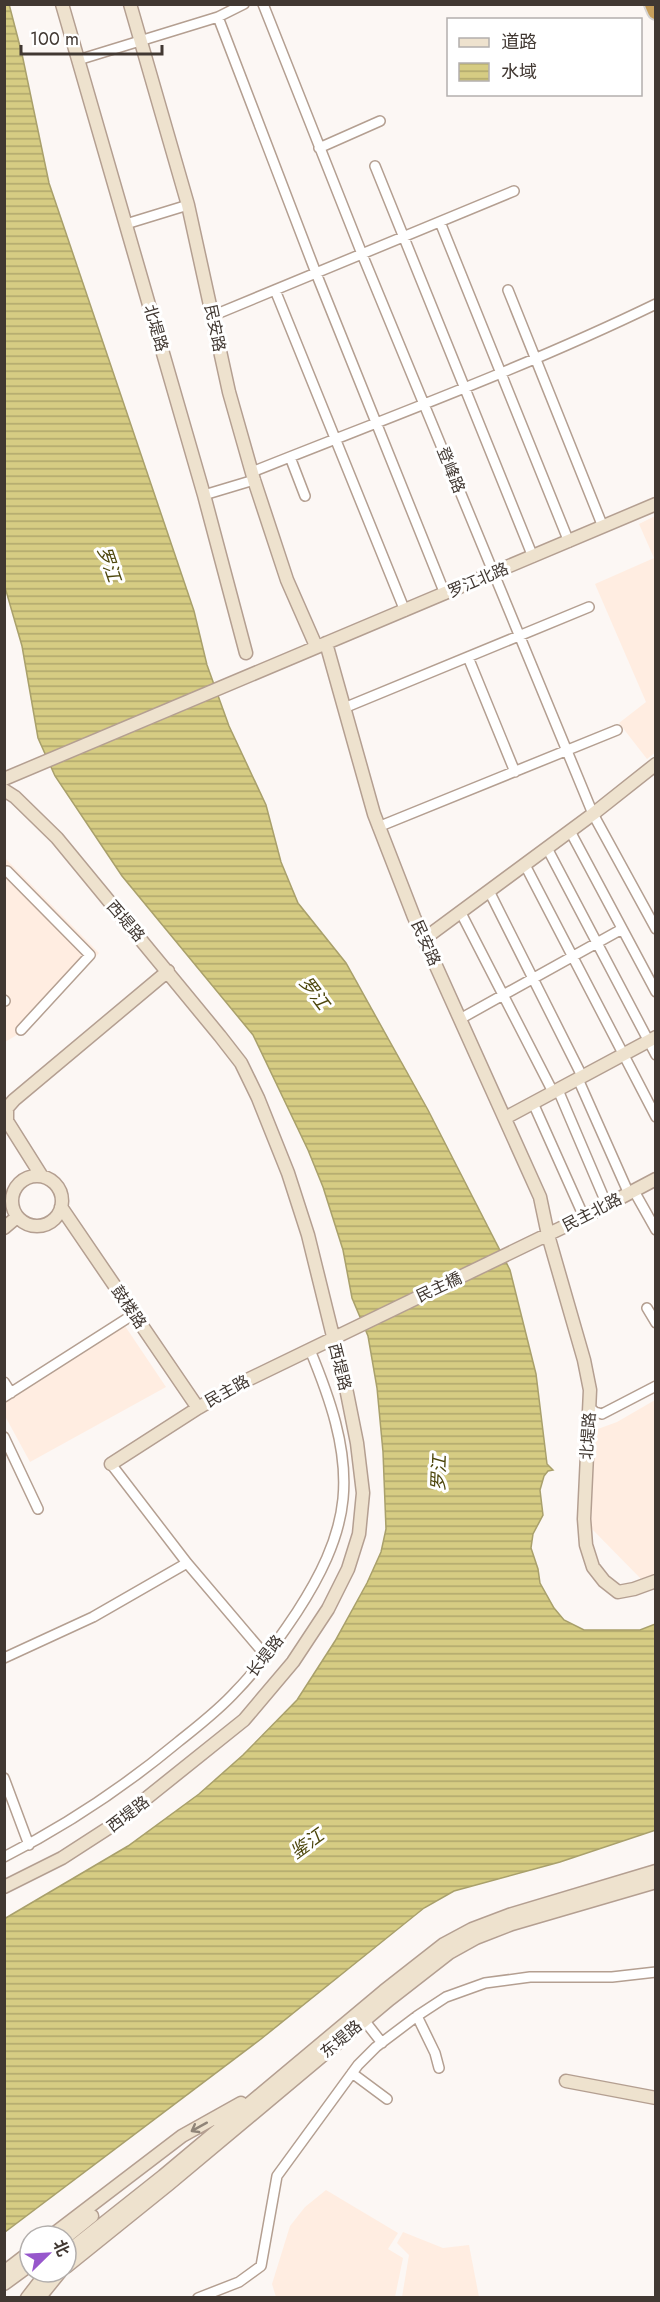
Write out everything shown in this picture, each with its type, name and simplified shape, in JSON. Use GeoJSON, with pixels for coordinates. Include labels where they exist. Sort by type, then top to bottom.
{"type":"FeatureCollection","features":[{"type":"Feature","properties":{"kind":"highway"},"geometry":{"type":"LineString","coordinates":[[653,4],[656,11]]}},
{"type":"Feature","properties":{"kind":"main road","name":"北堤路"},"geometry":{"type":"LineString","coordinates":[[62,4],[204,495],[246,653]]}},
{"type":"Feature","properties":{"kind":"main road","name":"民安路"},"geometry":{"type":"LineString","coordinates":[[130,4],[188,205],[229,392],[268,529],[287,580],[321,644],[345,708],[378,827],[424,939],[540,1197],[548,1235]]}},
{"type":"Feature","properties":{"kind":"main road","name":"罗江北路"},"geometry":{"type":"LineString","coordinates":[[10,775],[656,504]]}},
{"type":"Feature","properties":{"kind":"main road"},"geometry":{"type":"LineString","coordinates":[[424,939],[593,814],[656,764]]}},
{"type":"Feature","properties":{"kind":"main road","name":"西堤路"},"geometry":{"type":"LineString","coordinates":[[4,790],[15,797],[57,838],[241,1063],[254,1089],[299,1203],[357,1443],[363,1506],[359,1534],[348,1569],[328,1609],[293,1662],[268,1694],[232,1731],[106,1830],[62,1858],[4,1887]]}},
{"type":"Feature","properties":{"kind":"main road"},"geometry":{"type":"LineString","coordinates":[[40,1176],[7,1121],[7,1108],[168,971]]}},
{"type":"Feature","properties":{"kind":"main road"},"geometry":{"type":"LineString","coordinates":[[505,1118],[652,1039]]}},
{"type":"Feature","properties":{"kind":"main road"},"geometry":{"type":"LineString","coordinates":[[40,1176],[53,1181],[62,1197],[61,1207],[53,1220],[38,1226],[30,1225],[17,1217],[11,1204],[14,1188],[25,1178],[40,1176]]}},
{"type":"Feature","properties":{"kind":"main road","name":"民主北路"},"geometry":{"type":"LineString","coordinates":[[529,1244],[656,1179]]}},
{"type":"Feature","properties":{"kind":"main road","name":"鼓楼路"},"geometry":{"type":"LineString","coordinates":[[61,1207],[198,1408]]}},
{"type":"Feature","properties":{"kind":"main road"},"geometry":{"type":"LineString","coordinates":[[4,1228],[17,1217]]}},
{"type":"Feature","properties":{"kind":"main road","name":"北堤路"},"geometry":{"type":"LineString","coordinates":[[548,1235],[584,1360],[590,1390],[584,1533],[588,1556],[604,1581],[618,1592],[656,1581]]}},
{"type":"Feature","properties":{"kind":"main road","name":"民主橋"},"geometry":{"type":"LineString","coordinates":[[349,1329],[529,1244]]}},
{"type":"Feature","properties":{"kind":"main road","name":"民主路"},"geometry":{"type":"LineString","coordinates":[[111,1464],[238,1384],[349,1329]]}},
{"type":"Feature","properties":{"kind":"main road","name":"东堤路"},"geometry":{"type":"LineString","coordinates":[[78,2256],[112,2223],[269,2088],[431,1953],[457,1936],[508,1915],[656,1871]]}},
{"type":"Feature","properties":{"kind":"main road","name":"东堤路"},"geometry":{"type":"LineString","coordinates":[[78,2245],[169,2184],[436,1961],[476,1938],[512,1924],[656,1882]]}},
{"type":"Feature","properties":{"kind":"main road"},"geometry":{"type":"LineString","coordinates":[[566,2081],[656,2098]]}},
{"type":"Feature","properties":{"kind":"main road"},"geometry":{"type":"LineString","coordinates":[[78,2224],[182,2136],[269,2088]]}},
{"type":"Feature","properties":{"kind":"main road"},"geometry":{"type":"LineString","coordinates":[[71,2224],[86,2215],[112,2223]]}},
{"type":"Feature","properties":{"kind":"main road"},"geometry":{"type":"LineString","coordinates":[[4,2272],[18,2261]]}},
{"type":"Feature","properties":{"kind":"main road"},"geometry":{"type":"LineString","coordinates":[[4,2284],[18,2274]]}},
{"type":"Feature","properties":{"kind":"main road"},"geometry":{"type":"LineString","coordinates":[[27,2298],[38,2284]]}},
{"type":"Feature","properties":{"kind":"main road"},"geometry":{"type":"LineString","coordinates":[[39,2298],[50,2284]]}},
{"type":"Feature","properties":{"kind":"street"},"geometry":{"type":"LineString","coordinates":[[78,60],[218,17],[244,4]]}},
{"type":"Feature","properties":{"kind":"street","name":"登峰路"},"geometry":{"type":"LineString","coordinates":[[263,4],[423,404],[593,814],[656,928]]}},
{"type":"Feature","properties":{"kind":"street"},"geometry":{"type":"LineString","coordinates":[[218,17],[316,273],[445,594]]}},
{"type":"Feature","properties":{"kind":"street"},"geometry":{"type":"LineString","coordinates":[[319,148],[380,121]]}},
{"type":"Feature","properties":{"kind":"street"},"geometry":{"type":"LineString","coordinates":[[375,166],[533,557]]}},
{"type":"Feature","properties":{"kind":"street"},"geometry":{"type":"LineString","coordinates":[[212,316],[514,191]]}},
{"type":"Feature","properties":{"kind":"street"},"geometry":{"type":"LineString","coordinates":[[126,224],[188,205]]}},
{"type":"Feature","properties":{"kind":"street"},"geometry":{"type":"LineString","coordinates":[[440,222],[569,542]]}},
{"type":"Feature","properties":{"kind":"street"},"geometry":{"type":"LineString","coordinates":[[275,290],[405,611]]}},
{"type":"Feature","properties":{"kind":"street"},"geometry":{"type":"LineString","coordinates":[[508,290],[603,526]]}},
{"type":"Feature","properties":{"kind":"street"},"geometry":{"type":"LineString","coordinates":[[204,495],[253,476],[290,457],[536,358],[656,304]]}},
{"type":"Feature","properties":{"kind":"street"},"geometry":{"type":"LineString","coordinates":[[290,457],[305,496]]}},
{"type":"Feature","properties":{"kind":"street"},"geometry":{"type":"LineString","coordinates":[[345,708],[589,607]]}},
{"type":"Feature","properties":{"kind":"street"},"geometry":{"type":"LineString","coordinates":[[468,657],[515,771]]}},
{"type":"Feature","properties":{"kind":"street"},"geometry":{"type":"LineString","coordinates":[[378,827],[617,730]]}},
{"type":"Feature","properties":{"kind":"street"},"geometry":{"type":"LineString","coordinates":[[570,831],[656,992]]}},
{"type":"Feature","properties":{"kind":"street"},"geometry":{"type":"LineString","coordinates":[[547,848],[597,943],[652,1039],[656,1055]]}},
{"type":"Feature","properties":{"kind":"street"},"geometry":{"type":"LineString","coordinates":[[525,865],[656,1117]]}},
{"type":"Feature","properties":{"kind":"street"},"geometry":{"type":"LineString","coordinates":[[7,871],[90,955],[21,1030]]}},
{"type":"Feature","properties":{"kind":"street"},"geometry":{"type":"LineString","coordinates":[[489,891],[533,978],[631,1192],[656,1230]]}},
{"type":"Feature","properties":{"kind":"street"},"geometry":{"type":"LineString","coordinates":[[461,913],[555,1091],[607,1205]]}},
{"type":"Feature","properties":{"kind":"street"},"geometry":{"type":"LineString","coordinates":[[460,1019],[622,929]]}},
{"type":"Feature","properties":{"kind":"street"},"geometry":{"type":"LineString","coordinates":[[533,1103],[584,1217]]}},
{"type":"Feature","properties":{"kind":"street"},"geometry":{"type":"LineString","coordinates":[[647,1308],[656,1323]]}},
{"type":"Feature","properties":{"kind":"street"},"geometry":{"type":"LineString","coordinates":[[4,1382],[8,1395],[134,1314]]}},
{"type":"Feature","properties":{"kind":"street","name":"长堤路"},"geometry":{"type":"LineString","coordinates":[[4,1857],[29,1845],[107,1797],[151,1765],[235,1693],[266,1656],[317,1579],[337,1529],[344,1480],[339,1441],[322,1379],[310,1350]]}},
{"type":"Feature","properties":{"kind":"street"},"geometry":{"type":"LineString","coordinates":[[588,1426],[602,1414],[656,1386]]}},
{"type":"Feature","properties":{"kind":"street"},"geometry":{"type":"LineString","coordinates":[[590,1408],[602,1414]]}},
{"type":"Feature","properties":{"kind":"street"},"geometry":{"type":"LineString","coordinates":[[4,1437],[38,1509]]}},
{"type":"Feature","properties":{"kind":"street"},"geometry":{"type":"LineString","coordinates":[[111,1464],[187,1563],[266,1656]]}},
{"type":"Feature","properties":{"kind":"street"},"geometry":{"type":"LineString","coordinates":[[4,1658],[93,1617],[187,1563]]}},
{"type":"Feature","properties":{"kind":"street"},"geometry":{"type":"LineString","coordinates":[[4,1778],[29,1845]]}},
{"type":"Feature","properties":{"kind":"street"},"geometry":{"type":"LineString","coordinates":[[198,2298],[225,2293],[261,2266],[277,2176],[366,2056],[417,2016],[446,1997],[485,1983],[530,1977],[612,1977],[656,1972]]}},
{"type":"Feature","properties":{"kind":"street"},"geometry":{"type":"LineString","coordinates":[[417,2016],[435,2053],[439,2068]]}},
{"type":"Feature","properties":{"kind":"street"},"geometry":{"type":"LineString","coordinates":[[364,2020],[382,2043]]}},
{"type":"Feature","properties":{"kind":"street"},"geometry":{"type":"LineString","coordinates":[[352,2073],[387,2099]]}},
{"type":"Feature","properties":{"kind":"shaded area"},"geometry":{"type":"Polygon","coordinates":[[[655,516],[656,752],[647,759],[619,723],[646,702],[595,584],[654,558],[639,524],[655,516]]]}},
{"type":"Feature","properties":{"kind":"shaded area"},"geometry":{"type":"Polygon","coordinates":[[[4,857],[99,953],[32,1026],[5,1042],[4,857]]]}},
{"type":"Feature","properties":{"kind":"shaded area"},"geometry":{"type":"Polygon","coordinates":[[[125,1326],[166,1387],[30,1462],[5,1416],[5,1403],[125,1326]]]}},
{"type":"Feature","properties":{"kind":"shaded area"},"geometry":{"type":"Polygon","coordinates":[[[655,1400],[655,1574],[641,1579],[591,1528],[595,1430],[617,1422],[655,1400]]]}},
{"type":"Feature","properties":{"kind":"shaded area"},"geometry":{"type":"Polygon","coordinates":[[[326,2190],[398,2233],[388,2249],[403,2258],[395,2297],[276,2297],[272,2284],[290,2226],[305,2207],[326,2190]]]}},
{"type":"Feature","properties":{"kind":"shaded area"},"geometry":{"type":"Polygon","coordinates":[[[403,2232],[443,2248],[469,2245],[479,2297],[402,2297],[409,2255],[397,2243],[403,2232]]]}},
{"type":"Feature","properties":{"kind":"water"},"geometry":{"type":"Polygon","coordinates":[[[9,4],[49,183],[194,611],[207,665],[229,726],[266,805],[281,862],[298,903],[346,963],[428,1110],[510,1270],[536,1374],[547,1464],[553,1470],[548,1471],[544,1476],[540,1490],[543,1515],[533,1534],[531,1548],[540,1583],[554,1608],[564,1620],[584,1630],[640,1630],[655,1624],[656,1830],[560,1862],[454,1891],[424,1908],[261,2039],[5,2232],[4,1919],[128,1846],[199,1794],[243,1755],[297,1700],[335,1641],[367,1583],[381,1552],[386,1529],[383,1452],[377,1388],[368,1336],[352,1298],[343,1250],[323,1187],[308,1150],[253,1035],[122,876],[55,776],[38,738],[22,646],[4,584],[4,5],[9,4]]]}},
{"type":"Feature","properties":{"kind":"water label","name":"罗江"},"geometry":{"type":"Point","coordinates":[109,564]}},
{"type":"Feature","properties":{"kind":"water label","name":"罗江"},"geometry":{"type":"Point","coordinates":[314,993]}},
{"type":"Feature","properties":{"kind":"water label","name":"罗江"},"geometry":{"type":"Point","coordinates":[439,1473]}},
{"type":"Feature","properties":{"kind":"water label","name":"鉴江"},"geometry":{"type":"Point","coordinates":[307,1844]}}]}
